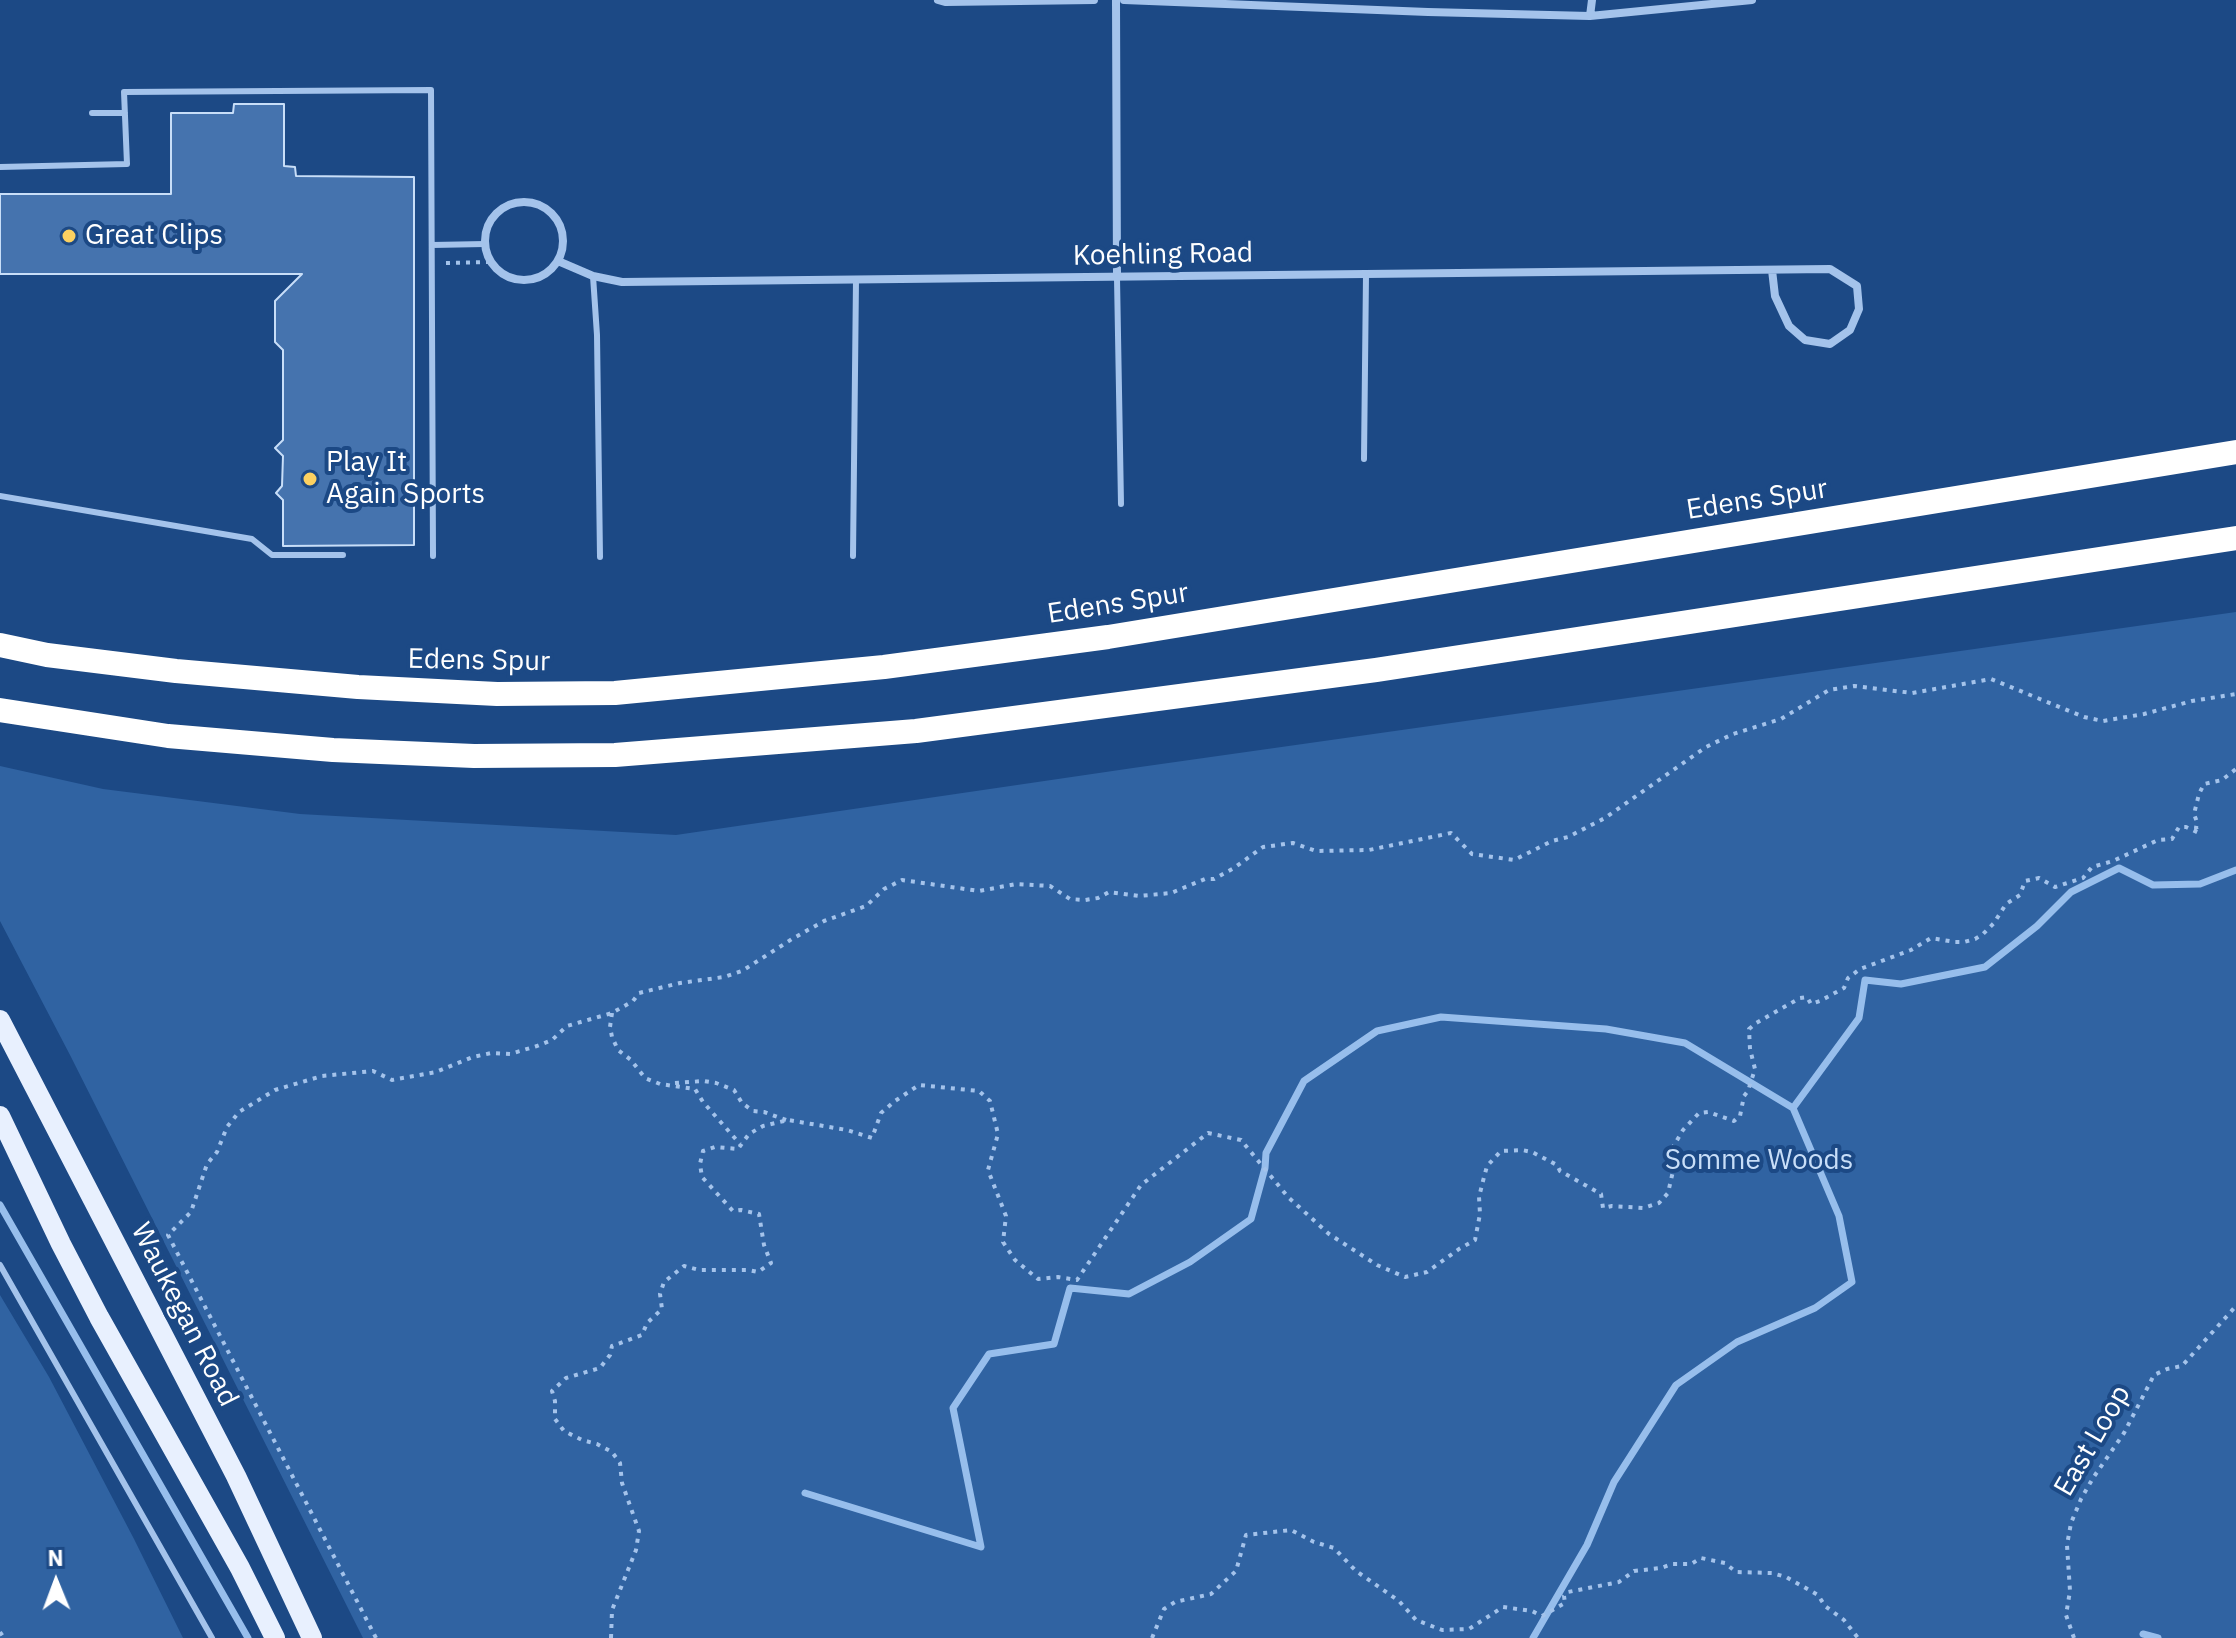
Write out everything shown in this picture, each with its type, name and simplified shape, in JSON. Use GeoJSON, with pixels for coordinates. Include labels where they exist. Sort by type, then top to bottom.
{"type":"FeatureCollection","features":[{"type":"Feature","properties":{"kind":"highway","name":"Edens Spur"},"geometry":{"type":"LineString","coordinates":[[0,645],[47,655],[176,671],[358,687],[497,694],[615,693],[884,667],[1108,637],[2236,452]]}},
{"type":"Feature","properties":{"kind":"highway"},"geometry":{"type":"LineString","coordinates":[[0,710],[168,736],[333,750],[474,756],[631,754],[916,731],[1376,670],[2236,538]]}},
{"type":"Feature","properties":{"kind":"main road","name":"Waukegan Road"},"geometry":{"type":"LineString","coordinates":[[0,1020],[236,1476],[312,1638]]}},
{"type":"Feature","properties":{"kind":"main road"},"geometry":{"type":"LineString","coordinates":[[0,1116],[99,1317],[240,1568],[275,1638]]}},
{"type":"Feature","properties":{"kind":"street"},"geometry":{"type":"LineString","coordinates":[[938,0],[1094,0]]}},
{"type":"Feature","properties":{"kind":"street"},"geometry":{"type":"LineString","coordinates":[[1116,0],[1117,278]]}},
{"type":"Feature","properties":{"kind":"street"},"geometry":{"type":"LineString","coordinates":[[1124,0],[1590,16],[1752,0]]}},
{"type":"Feature","properties":{"kind":"street"},"geometry":{"type":"LineString","coordinates":[[1590,16],[1592,0]]}},
{"type":"Feature","properties":{"kind":"street"},"geometry":{"type":"LineString","coordinates":[[526,202],[551,212],[563,235],[563,249],[558,261],[538,278],[525,281],[500,272],[491,262],[485,244],[486,231],[492,219],[501,209],[526,202]]}},
{"type":"Feature","properties":{"kind":"street","name":"Koehling Road"},"geometry":{"type":"LineString","coordinates":[[558,261],[593,276],[622,282],[1830,269],[1857,286],[1859,309],[1850,330],[1830,344],[1805,340],[1789,326],[1775,296],[1772,270]]}},
{"type":"Feature","properties":{"kind":"lane"},"geometry":{"type":"LineString","coordinates":[[0,167],[127,164],[124,92],[431,90],[433,556]]}},
{"type":"Feature","properties":{"kind":"lane"},"geometry":{"type":"LineString","coordinates":[[92,113],[125,113]]}},
{"type":"Feature","properties":{"kind":"lane"},"geometry":{"type":"LineString","coordinates":[[432,245],[485,244]]}},
{"type":"Feature","properties":{"kind":"lane"},"geometry":{"type":"LineString","coordinates":[[1364,459],[1366,275]]}},
{"type":"Feature","properties":{"kind":"lane"},"geometry":{"type":"LineString","coordinates":[[593,276],[597,335],[600,557]]}},
{"type":"Feature","properties":{"kind":"lane"},"geometry":{"type":"LineString","coordinates":[[1117,278],[1121,504]]}},
{"type":"Feature","properties":{"kind":"lane"},"geometry":{"type":"LineString","coordinates":[[853,556],[856,280]]}},
{"type":"Feature","properties":{"kind":"lane"},"geometry":{"type":"LineString","coordinates":[[0,496],[252,539],[272,555],[343,555]]}},
{"type":"Feature","properties":{"kind":"lane"},"geometry":{"type":"LineString","coordinates":[[0,1265],[212,1638]]}},
{"type":"Feature","properties":{"kind":"path"},"geometry":{"type":"LineString","coordinates":[[432,263],[491,262]]}},
{"type":"Feature","properties":{"kind":"path"},"geometry":{"type":"LineString","coordinates":[[376,1638],[168,1235],[191,1212],[207,1164],[217,1152],[227,1127],[239,1112],[275,1090],[322,1076],[373,1071],[392,1080],[436,1072],[473,1057],[491,1053],[510,1054],[537,1046],[552,1040],[567,1026],[612,1013],[633,1001],[639,993],[742,971],[824,921],[866,906],[884,889],[902,880],[979,891],[1016,884],[1050,886],[1070,899],[1098,898],[1109,892],[1139,896],[1171,893],[1205,879],[1214,879],[1263,847],[1293,843],[1316,851],[1369,850],[1451,833],[1472,854],[1514,860],[1605,818],[1706,747],[1733,734],[1781,719],[1829,690],[1854,686],[1912,693],[1991,679],[2084,717],[2103,721],[2236,694]]}},
{"type":"Feature","properties":{"kind":"path"},"geometry":{"type":"LineString","coordinates":[[660,1084],[716,1083],[734,1090],[742,1103],[753,1111],[872,1138],[881,1113],[919,1085],[979,1091],[990,1101],[998,1134],[988,1170],[1006,1216],[1003,1242],[1015,1260],[1038,1279],[1058,1277],[1077,1280],[1141,1185],[1208,1133],[1241,1140],[1288,1197],[1329,1234],[1377,1265],[1405,1277],[1427,1272],[1475,1240],[1480,1214],[1479,1197],[1487,1166],[1501,1151],[1532,1152],[1557,1165],[1560,1171],[1601,1194],[1603,1208],[1643,1208],[1659,1203],[1668,1193],[1676,1158],[1673,1147],[1683,1130],[1699,1113],[1708,1112],[1734,1121],[1740,1116],[1755,1069],[1749,1029],[1756,1023],[1800,998],[1807,997],[1811,1004],[1820,1001],[1844,988],[1848,978],[1860,969],[1911,950],[1931,938],[1955,942],[1975,939],[1994,923],[2006,904],[2020,895],[2025,881],[2039,878],[2055,887],[2083,878],[2092,867],[2158,840],[2172,839],[2179,827],[2199,833],[2194,814],[2204,784],[2222,780],[2236,769]]}},
{"type":"Feature","properties":{"kind":"path"},"geometry":{"type":"LineString","coordinates":[[612,1013],[610,1027],[618,1050],[631,1060],[645,1078],[660,1084],[695,1089],[740,1144]]}},
{"type":"Feature","properties":{"kind":"path"},"geometry":{"type":"LineString","coordinates":[[611,1638],[612,1610],[636,1550],[639,1531],[622,1483],[620,1463],[612,1452],[564,1431],[555,1419],[552,1391],[566,1378],[600,1368],[610,1355],[612,1346],[642,1335],[647,1323],[662,1309],[660,1294],[664,1282],[684,1266],[699,1270],[758,1272],[771,1263],[764,1245],[759,1214],[733,1211],[702,1177],[700,1164],[703,1151],[715,1147],[738,1149],[749,1134],[763,1126],[788,1120]]}},
{"type":"Feature","properties":{"kind":"path","name":"East Loop"},"geometry":{"type":"LineString","coordinates":[[2074,1638],[2066,1615],[2070,1591],[2067,1545],[2071,1523],[2081,1499],[2124,1433],[2154,1375],[2182,1366],[2236,1306]]}},
{"type":"Feature","properties":{"kind":"path"},"geometry":{"type":"LineString","coordinates":[[1152,1638],[1164,1609],[1175,1602],[1211,1594],[1236,1571],[1246,1535],[1291,1530],[1334,1548],[1356,1571],[1399,1601],[1416,1620],[1442,1630],[1469,1629],[1503,1607],[1532,1611],[1542,1616],[1565,1603],[1564,1596],[1568,1592],[1619,1582],[1634,1571],[1691,1564],[1701,1558],[1725,1563],[1736,1572],[1772,1573],[1786,1577],[1818,1595],[1858,1638]]}},
{"type":"Feature","properties":{"kind":"path"},"geometry":{"type":"LineString","coordinates":[[0,1632],[4,1638]]}},
{"type":"Feature","properties":{"kind":"green space","name":"Somme Woods"},"geometry":{"type":"Polygon","coordinates":[[[2236,612],[2236,1638],[363,1638],[0,921],[0,766],[103,789],[300,814],[676,835],[2236,612]]]}},
{"type":"Feature","properties":{"kind":"green space"},"geometry":{"type":"Polygon","coordinates":[[[0,1295],[49,1377],[183,1638],[0,1638],[0,1295]]]}},
{"type":"Feature","properties":{"kind":"building"},"geometry":{"type":"Polygon","coordinates":[[[234,104],[284,104],[284,166],[295,167],[296,176],[414,177],[414,545],[283,546],[283,500],[276,493],[282,486],[283,456],[275,448],[283,440],[283,350],[275,342],[275,301],[302,274],[0,274],[0,194],[171,194],[171,113],[233,113],[234,104]]]}},
{"type":"Feature","properties":{"kind":"waterway"},"geometry":{"type":"LineString","coordinates":[[1793,1108],[1859,1018],[1865,980],[1901,984],[1985,967],[2037,926],[2071,892],[2119,868],[2153,885],[2200,884],[2236,870]]}},
{"type":"Feature","properties":{"kind":"waterway"},"geometry":{"type":"LineString","coordinates":[[805,1493],[981,1547],[953,1408],[989,1354],[1054,1344],[1070,1288],[1129,1294],[1190,1262],[1251,1219],[1266,1153],[1304,1081],[1377,1031],[1441,1017],[1606,1029],[1685,1043],[1793,1108],[1839,1216],[1852,1282],[1815,1308],[1737,1342],[1676,1385],[1614,1482],[1587,1545],[1533,1638]]}},
{"type":"Feature","properties":{"kind":"waterway"},"geometry":{"type":"LineString","coordinates":[[0,1205],[248,1638]]}},
{"type":"Feature","properties":{"kind":"waterway"},"geometry":{"type":"LineString","coordinates":[[2143,1634],[2158,1638]]}},
{"type":"Feature","properties":{"kind":"place","name":"Great Clips"},"geometry":{"type":"Point","coordinates":[69,236]}},
{"type":"Feature","properties":{"kind":"place","name":"Play It Again Sports"},"geometry":{"type":"Point","coordinates":[310,479]}}]}
